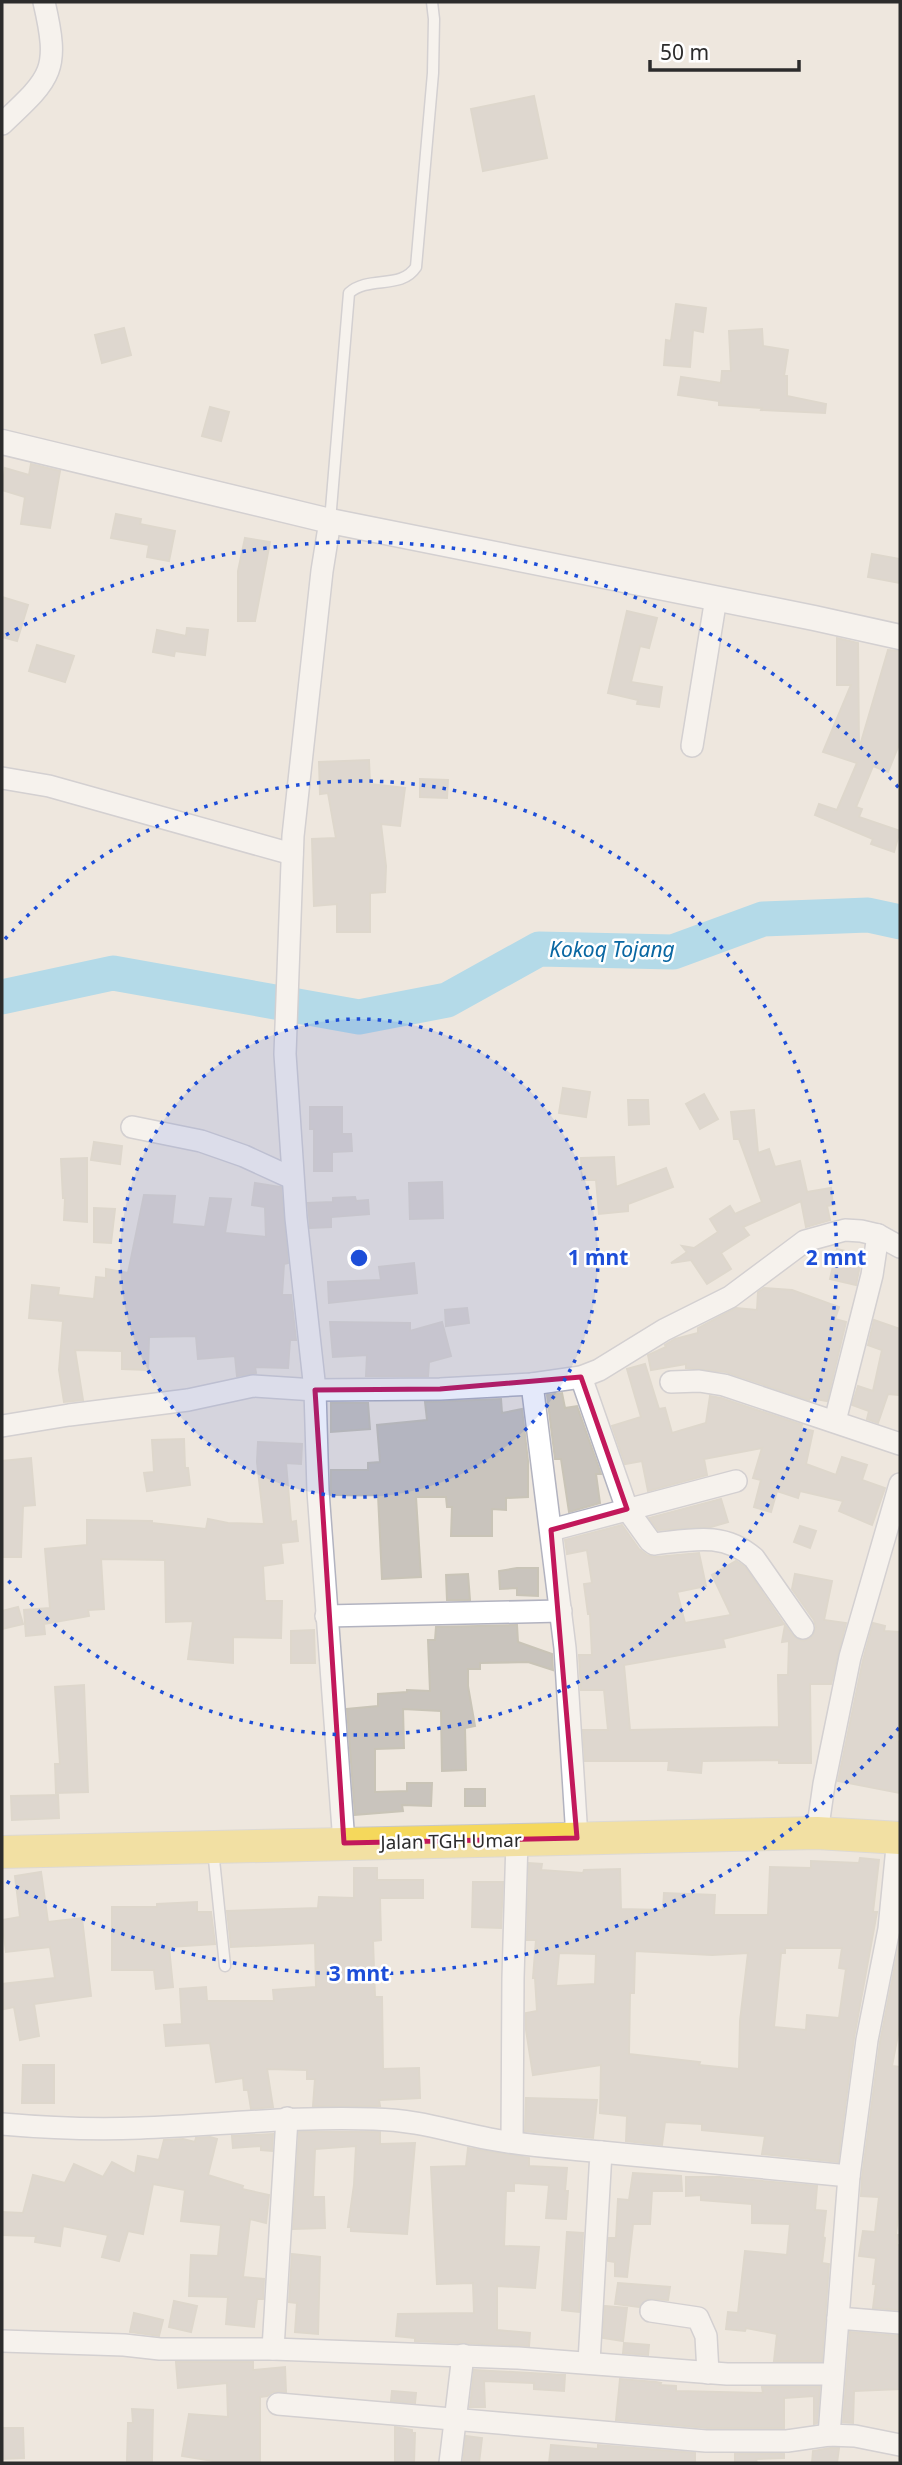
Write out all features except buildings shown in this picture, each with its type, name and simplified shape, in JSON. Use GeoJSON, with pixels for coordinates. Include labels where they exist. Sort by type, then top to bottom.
{"type":"FeatureCollection","features":[{"type":"Feature","properties":{"kind":"main road","name":"Jalan TGH Umar"},"geometry":{"type":"LineString","coordinates":[[2,1852],[817,1833],[899,1838]]}},
{"type":"Feature","properties":{"kind":"street"},"geometry":{"type":"LineString","coordinates":[[2,124],[43,84],[52,61],[52,37],[44,2]]}},
{"type":"Feature","properties":{"kind":"street"},"geometry":{"type":"LineString","coordinates":[[2,442],[330,521],[900,637]]}},
{"type":"Feature","properties":{"kind":"street"},"geometry":{"type":"LineString","coordinates":[[330,521],[300,758],[292,854],[285,1054],[292,1178],[315,1390],[326,1616],[344,1843]]}},
{"type":"Feature","properties":{"kind":"street"},"geometry":{"type":"LineString","coordinates":[[692,746],[716,598]]}},
{"type":"Feature","properties":{"kind":"street"},"geometry":{"type":"LineString","coordinates":[[2,778],[49,786],[292,854]]}},
{"type":"Feature","properties":{"kind":"street"},"geometry":{"type":"LineString","coordinates":[[132,1127],[201,1141],[244,1156],[292,1178]]}},
{"type":"Feature","properties":{"kind":"street"},"geometry":{"type":"LineString","coordinates":[[2,1426],[188,1400],[253,1385],[315,1390],[440,1389],[532,1384],[581,1377],[599,1370],[664,1330],[730,1297],[805,1241],[845,1230],[878,1236],[900,1247]]}},
{"type":"Feature","properties":{"kind":"street"},"geometry":{"type":"LineString","coordinates":[[835,1421],[872,1275],[878,1236]]}},
{"type":"Feature","properties":{"kind":"street"},"geometry":{"type":"LineString","coordinates":[[581,1377],[627,1509],[639,1530],[654,1544],[709,1538],[744,1550],[754,1558],[803,1628]]}},
{"type":"Feature","properties":{"kind":"street"},"geometry":{"type":"LineString","coordinates":[[671,1382],[699,1381],[724,1385],[900,1444]]}},
{"type":"Feature","properties":{"kind":"street"},"geometry":{"type":"LineString","coordinates":[[532,1384],[565,1648],[577,1838]]}},
{"type":"Feature","properties":{"kind":"street"},"geometry":{"type":"LineString","coordinates":[[551,1530],[736,1481]]}},
{"type":"Feature","properties":{"kind":"street"},"geometry":{"type":"LineString","coordinates":[[817,1833],[824,1784],[850,1657],[900,1484]]}},
{"type":"Feature","properties":{"kind":"street"},"geometry":{"type":"LineString","coordinates":[[326,1616],[561,1611]]}},
{"type":"Feature","properties":{"kind":"street"},"geometry":{"type":"LineString","coordinates":[[829,2435],[849,2176],[867,2040],[889,1929],[899,1838]]}},
{"type":"Feature","properties":{"kind":"street"},"geometry":{"type":"LineString","coordinates":[[512,2142],[517,1839]]}},
{"type":"Feature","properties":{"kind":"street"},"geometry":{"type":"LineString","coordinates":[[2,2124],[127,2129],[287,2118],[406,2120],[512,2142],[849,2176]]}},
{"type":"Feature","properties":{"kind":"street"},"geometry":{"type":"LineString","coordinates":[[273,2349],[287,2118]]}},
{"type":"Feature","properties":{"kind":"street"},"geometry":{"type":"LineString","coordinates":[[589,2362],[601,2152]]}},
{"type":"Feature","properties":{"kind":"street"},"geometry":{"type":"LineString","coordinates":[[651,2311],[698,2318],[706,2336],[708,2372]]}},
{"type":"Feature","properties":{"kind":"street"},"geometry":{"type":"LineString","coordinates":[[838,2318],[900,2323]]}},
{"type":"Feature","properties":{"kind":"street"},"geometry":{"type":"LineString","coordinates":[[2,2341],[124,2345],[160,2349],[273,2349],[463,2356],[589,2362],[708,2372],[832,2374]]}},
{"type":"Feature","properties":{"kind":"street"},"geometry":{"type":"LineString","coordinates":[[450,2463],[463,2356]]}},
{"type":"Feature","properties":{"kind":"street"},"geometry":{"type":"LineString","coordinates":[[278,2404],[706,2441],[787,2441],[829,2435],[855,2436],[900,2445]]}},
{"type":"Feature","properties":{"kind":"lane"},"geometry":{"type":"LineString","coordinates":[[330,521],[349,293],[368,283],[402,279],[416,267],[433,73],[432,2]]}},
{"type":"Feature","properties":{"kind":"lane"},"geometry":{"type":"LineString","coordinates":[[213,1846],[225,1966]]}},
{"type":"Feature","properties":{"kind":"highlighted area"},"geometry":{"type":"Polygon","coordinates":[[[581,1377],[627,1509],[551,1530],[577,1838],[344,1843],[315,1390],[440,1389],[581,1377]]]}},
{"type":"Feature","properties":{"kind":"waterway","name":"Kokoq Tojang"},"geometry":{"type":"LineString","coordinates":[[2,997],[113,973],[359,1017],[447,1000],[539,949],[673,952],[763,919],[868,915],[900,922]]}}]}
